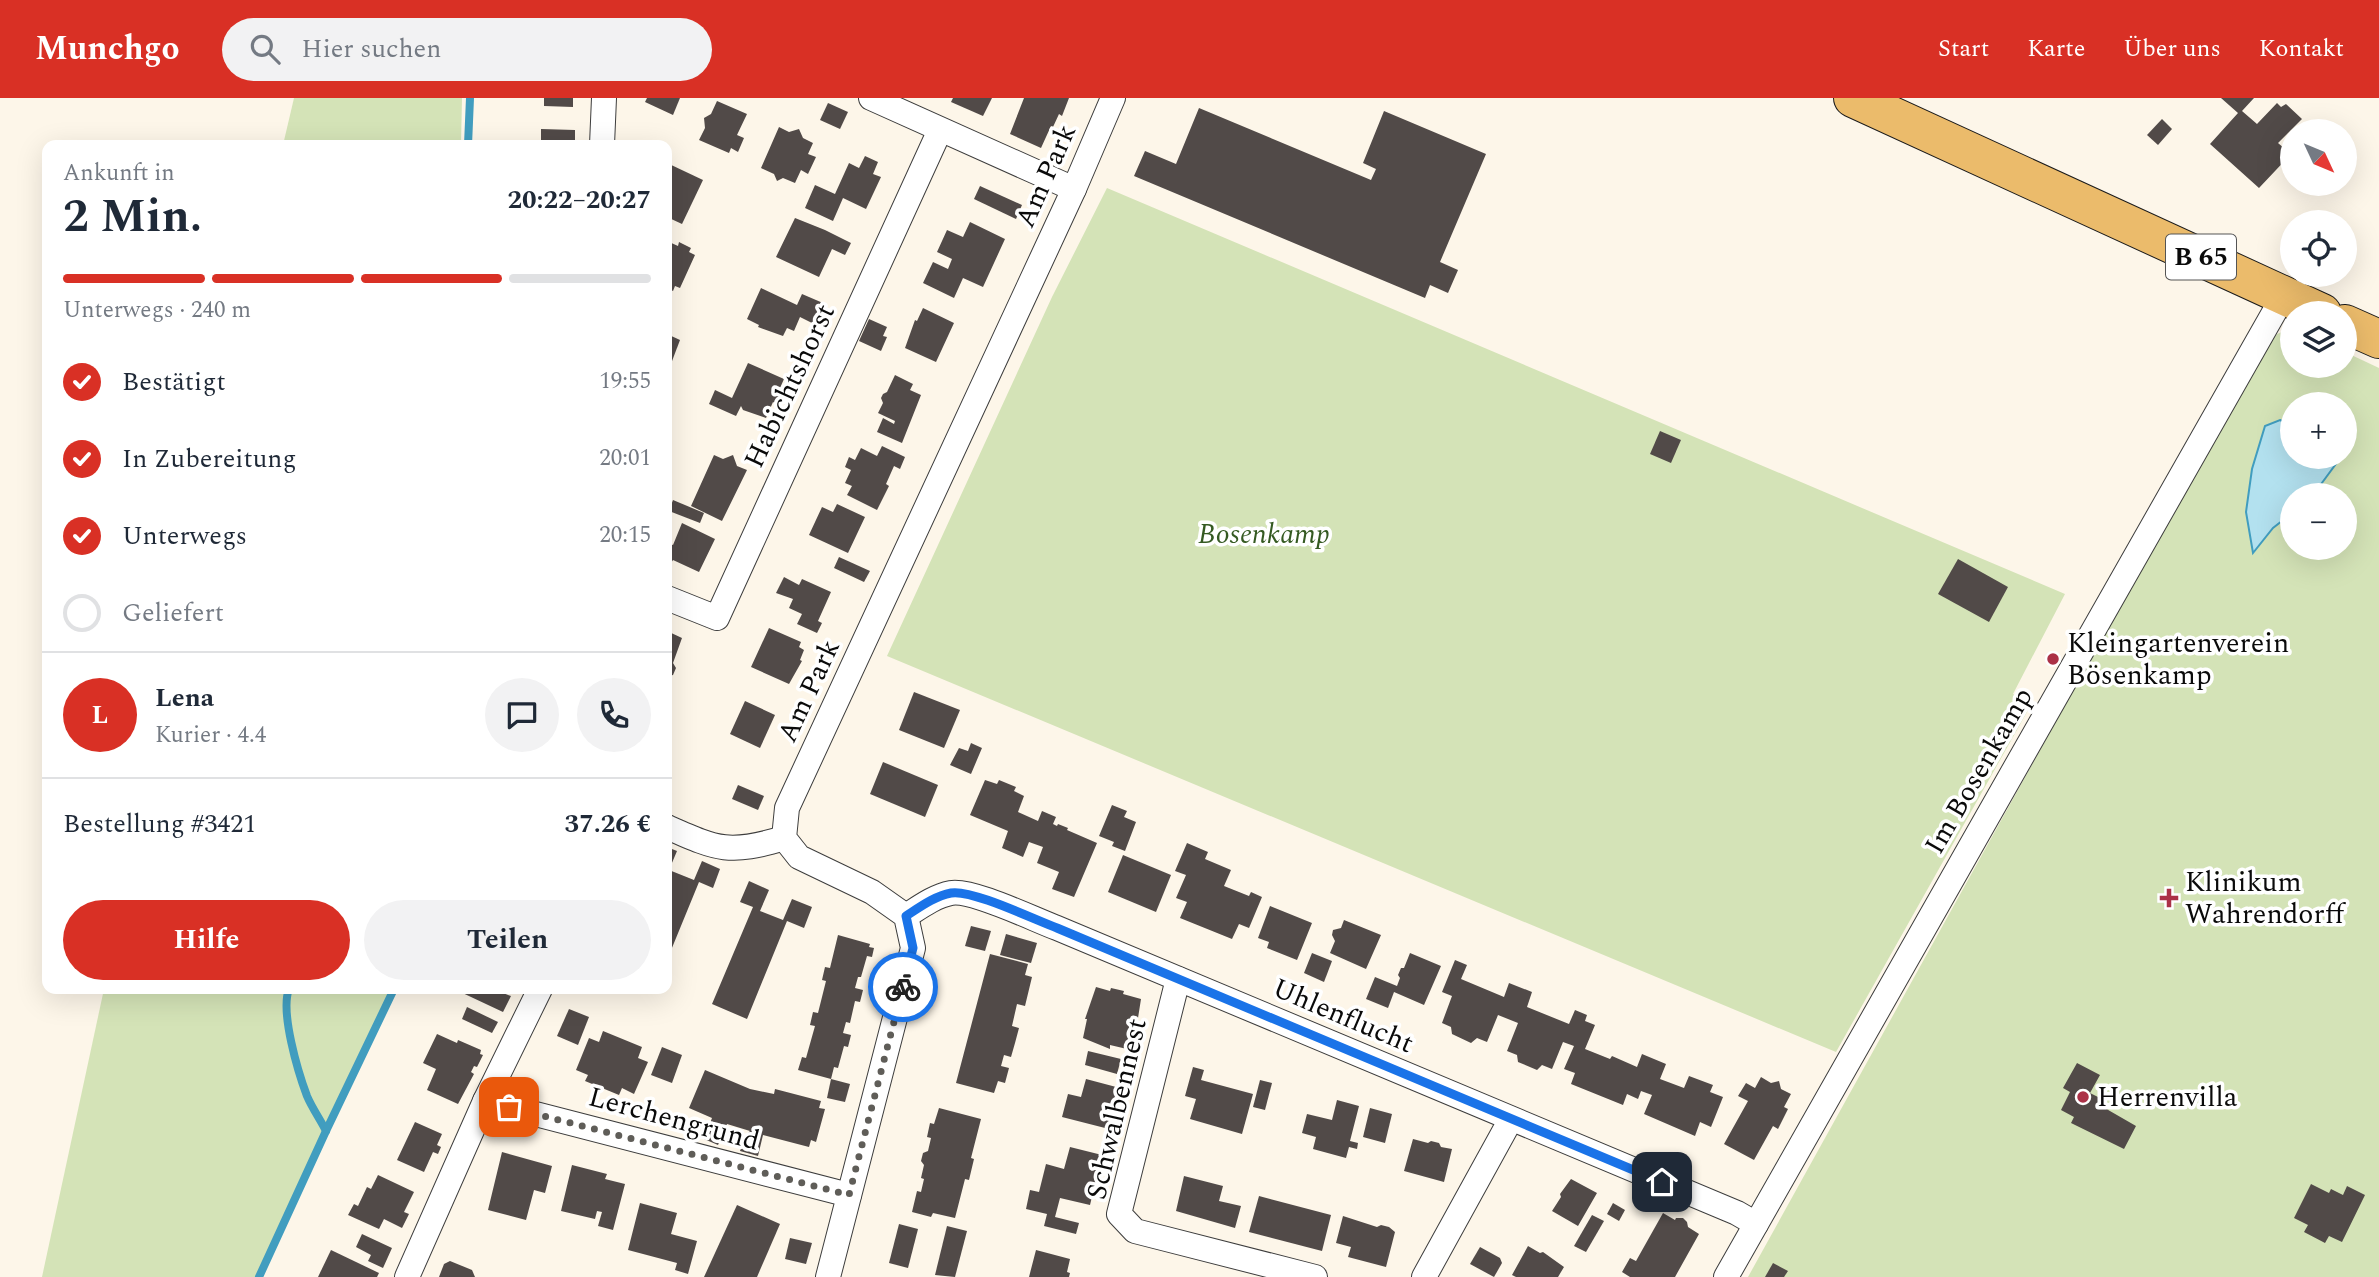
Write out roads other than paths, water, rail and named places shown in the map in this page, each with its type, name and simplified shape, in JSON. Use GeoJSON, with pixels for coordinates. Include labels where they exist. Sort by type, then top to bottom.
{"type":"FeatureCollection","features":[{"type":"Feature","properties":{"kind":"main road","name":"B 65"},"geometry":{"type":"LineString","coordinates":[[1853,98],[2297,301]]}},
{"type":"Feature","properties":{"kind":"main road"},"geometry":{"type":"LineString","coordinates":[[2357,330],[2379,340]]}},
{"type":"Feature","properties":{"kind":"street"},"geometry":{"type":"LineString","coordinates":[[602,140],[604,98]]}},
{"type":"Feature","properties":{"kind":"street"},"geometry":{"type":"LineString","coordinates":[[871,98],[1074,189]]}},
{"type":"Feature","properties":{"kind":"street","name":"Am Park"},"geometry":{"type":"LineString","coordinates":[[784,838],[787,808],[1074,189],[1113,98]]}},
{"type":"Feature","properties":{"kind":"street","name":"Habichtshorst"},"geometry":{"type":"LineString","coordinates":[[672,600],[717,618],[940,130]]}},
{"type":"Feature","properties":{"kind":"street","name":"Im Bosenkamp"},"geometry":{"type":"LineString","coordinates":[[1726,1277],[2284,295]]}},
{"type":"Feature","properties":{"kind":"street"},"geometry":{"type":"LineString","coordinates":[[672,829],[707,845],[733,849],[784,838],[799,857],[872,892],[906,916],[913,948],[828,1277]]}},
{"type":"Feature","properties":{"kind":"street","name":"Uhlenflucht"},"geometry":{"type":"LineString","coordinates":[[906,916],[926,903],[952,892],[970,895],[1178,979],[1737,1213],[1756,1224]]}},
{"type":"Feature","properties":{"kind":"street","name":"Schwalbennest"},"geometry":{"type":"LineString","coordinates":[[1178,979],[1119,1214],[1135,1231],[1315,1277]]}},
{"type":"Feature","properties":{"kind":"street"},"geometry":{"type":"LineString","coordinates":[[407,1277],[485,1101],[538,994]]}},
{"type":"Feature","properties":{"kind":"street","name":"Lerchengrund"},"geometry":{"type":"LineString","coordinates":[[485,1101],[849,1195]]}},
{"type":"Feature","properties":{"kind":"street"},"geometry":{"type":"LineString","coordinates":[[1424,1277],[1511,1119]]}},
{"type":"Feature","properties":{"kind":"water"},"geometry":{"type":"Polygon","coordinates":[[[2280,420],[2280,469],[2332,469],[2322,483],[2280,483],[2280,522],[2253,553],[2246,512],[2252,469],[2265,426],[2280,420]]]}},
{"type":"Feature","properties":{"kind":"waterway"},"geometry":{"type":"LineString","coordinates":[[468,140],[470,98]]}},
{"type":"Feature","properties":{"kind":"waterway"},"geometry":{"type":"LineString","coordinates":[[288,994],[288,1027],[295,1058],[307,1096],[326,1131]]}},
{"type":"Feature","properties":{"kind":"waterway"},"geometry":{"type":"LineString","coordinates":[[259,1277],[392,994]]}},
{"type":"Feature","properties":{"kind":"place","name":"Kleingartenverein Bösenkamp"},"geometry":{"type":"Point","coordinates":[2053,659]}},
{"type":"Feature","properties":{"kind":"place","name":"Klinikum Wahrendorff"},"geometry":{"type":"Point","coordinates":[2169,898]}},
{"type":"Feature","properties":{"kind":"place","name":"Herrenvilla"},"geometry":{"type":"Point","coordinates":[2083,1097]}},
{"type":"Feature","properties":{"kind":"park label","name":"Bosenkamp"},"geometry":{"type":"Point","coordinates":[1264,534]}}]}
